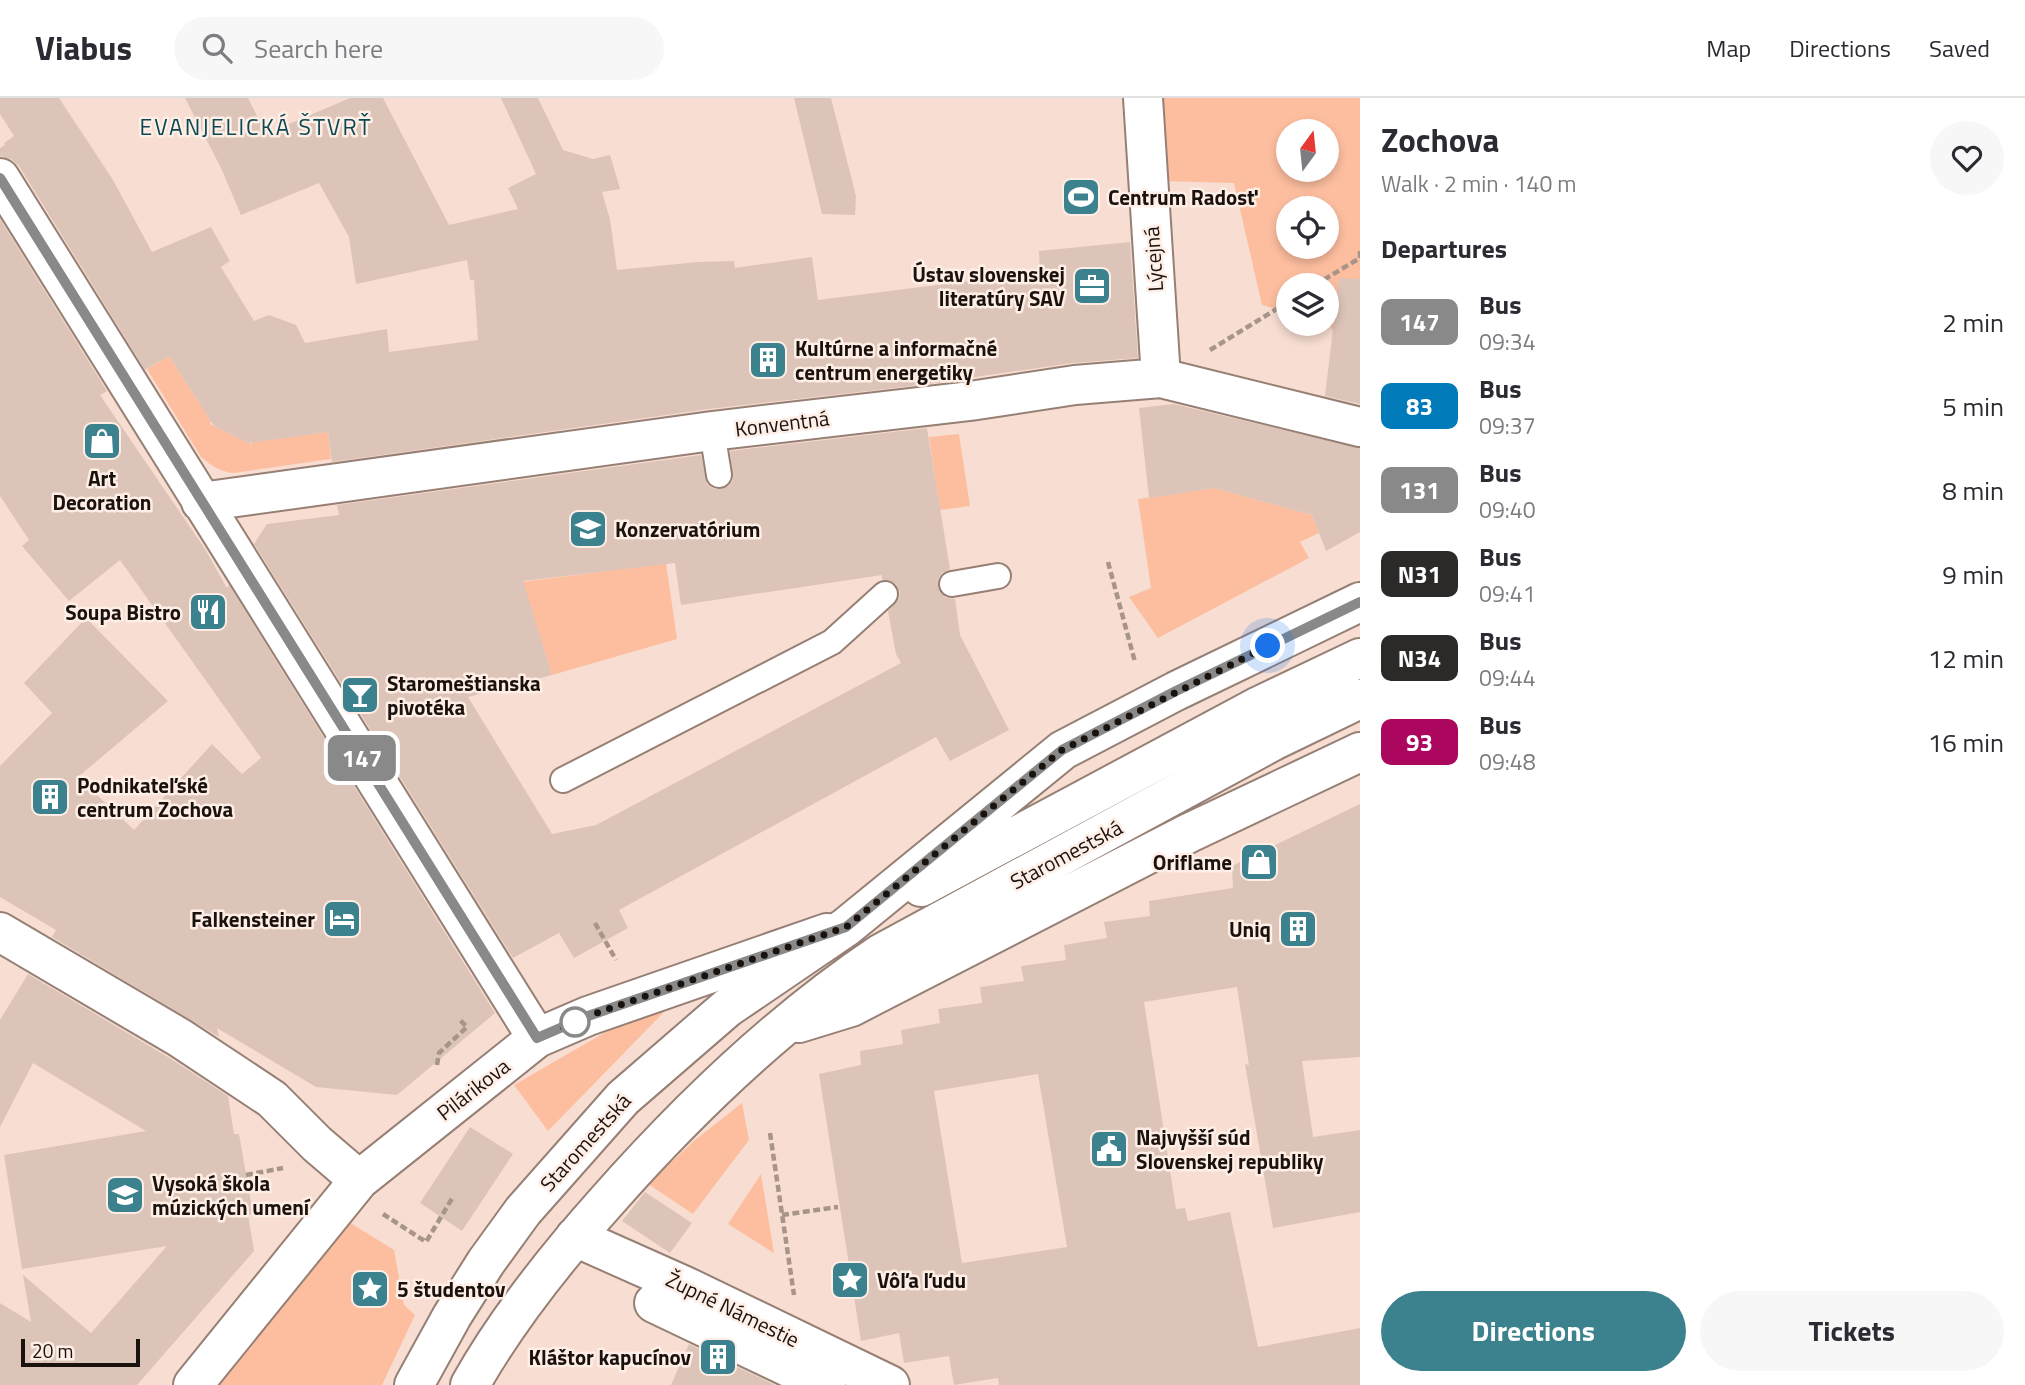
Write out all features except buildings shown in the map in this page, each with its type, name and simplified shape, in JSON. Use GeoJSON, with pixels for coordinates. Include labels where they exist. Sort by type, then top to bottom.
{"type":"FeatureCollection","features":[{"type":"Feature","properties":{"kind":"street","name":"Lýcejná"},"geometry":{"type":"LineString","coordinates":[[1143,98],[1161,378]]}},
{"type":"Feature","properties":{"kind":"street"},"geometry":{"type":"LineString","coordinates":[[0,178],[537,1038]]}},
{"type":"Feature","properties":{"kind":"street","name":"Konventná"},"geometry":{"type":"LineString","coordinates":[[201,502],[712,431],[970,401],[1075,385],[1161,378],[1360,427]]}},
{"type":"Feature","properties":{"kind":"street","name":"Staromestská"},"geometry":{"type":"LineString","coordinates":[[414,1385],[452,1315],[505,1236],[555,1174],[623,1098],[727,1008],[846,927],[1062,750],[1176,691],[1360,602]]}},
{"type":"Feature","properties":{"kind":"street","name":"Staromestská"},"geometry":{"type":"LineString","coordinates":[[846,927],[1257,707],[1360,658]]}},
{"type":"Feature","properties":{"kind":"street","name":"Staromestská"},"geometry":{"type":"LineString","coordinates":[[470,1385],[520,1309],[575,1237],[684,1117],[830,989],[880,954],[1273,741],[1360,699]]}},
{"type":"Feature","properties":{"kind":"street","name":"Staromestská"},"geometry":{"type":"LineString","coordinates":[[783,1028],[851,1007],[1189,833],[1360,752]]}},
{"type":"Feature","properties":{"kind":"street","name":"Pilárikova"},"geometry":{"type":"LineString","coordinates":[[193,1385],[367,1194],[537,1038],[588,1016],[846,927]]}},
{"type":"Feature","properties":{"kind":"street"},"geometry":{"type":"LineString","coordinates":[[0,932],[180,1038],[272,1099],[367,1194]]}},
{"type":"Feature","properties":{"kind":"street","name":"Župné Námestie"},"geometry":{"type":"LineString","coordinates":[[575,1237],[670,1294],[800,1342],[890,1385]]}},
{"type":"Feature","properties":{"kind":"street"},"geometry":{"type":"LineString","coordinates":[[670,1294],[826,1385]]}},
{"type":"Feature","properties":{"kind":"lane"},"geometry":{"type":"LineString","coordinates":[[712,431],[719,475]]}},
{"type":"Feature","properties":{"kind":"lane"},"geometry":{"type":"LineString","coordinates":[[953,584],[998,576]]}},
{"type":"Feature","properties":{"kind":"lane"},"geometry":{"type":"LineString","coordinates":[[563,780],[832,642],[885,594]]}},
{"type":"Feature","properties":{"kind":"path"},"geometry":{"type":"LineString","coordinates":[[1336,273],[1360,259],[1360,249]]}},
{"type":"Feature","properties":{"kind":"path"},"geometry":{"type":"LineString","coordinates":[[1161,378],[1276,309]]}},
{"type":"Feature","properties":{"kind":"path"},"geometry":{"type":"LineString","coordinates":[[1108,562],[1135,662]]}},
{"type":"Feature","properties":{"kind":"path"},"geometry":{"type":"LineString","coordinates":[[595,923],[616,960]]}},
{"type":"Feature","properties":{"kind":"path"},"geometry":{"type":"LineString","coordinates":[[439,1053],[467,1027],[459,1019]]}},
{"type":"Feature","properties":{"kind":"path"},"geometry":{"type":"LineString","coordinates":[[770,1133],[800,1342]]}},
{"type":"Feature","properties":{"kind":"path"},"geometry":{"type":"LineString","coordinates":[[246,1175],[288,1167]]}},
{"type":"Feature","properties":{"kind":"path"},"geometry":{"type":"LineString","coordinates":[[367,1194],[426,1242],[453,1197]]}},
{"type":"Feature","properties":{"kind":"path"},"geometry":{"type":"LineString","coordinates":[[782,1215],[838,1207]]}},
{"type":"Feature","properties":{"kind":"shaded area"},"geometry":{"type":"Polygon","coordinates":[[[1153,98],[1360,98],[1360,335],[1339,332],[1339,273],[1276,273],[1276,309],[1262,305],[1234,183],[1159,181],[1153,98]]]}},
{"type":"Feature","properties":{"kind":"shaded area"},"geometry":{"type":"Polygon","coordinates":[[[169,356],[211,421],[210,424],[251,444],[328,432],[331,459],[234,473],[213,466],[201,457],[147,369],[169,356]]]}},
{"type":"Feature","properties":{"kind":"shaded area"},"geometry":{"type":"Polygon","coordinates":[[[959,434],[970,506],[940,510],[929,437],[959,434]]]}},
{"type":"Feature","properties":{"kind":"shaded area"},"geometry":{"type":"Polygon","coordinates":[[[1214,488],[1312,515],[1319,533],[1300,542],[1309,558],[1158,638],[1129,597],[1151,588],[1138,499],[1214,488]]]}},
{"type":"Feature","properties":{"kind":"shaded area"},"geometry":{"type":"Polygon","coordinates":[[[666,563],[677,639],[552,675],[522,582],[666,563]]]}},
{"type":"Feature","properties":{"kind":"shaded area"},"geometry":{"type":"Polygon","coordinates":[[[656,1003],[663,1013],[548,1131],[514,1085],[656,1003]]]}},
{"type":"Feature","properties":{"kind":"shaded area"},"geometry":{"type":"Polygon","coordinates":[[[742,1103],[749,1140],[693,1214],[648,1184],[695,1140],[742,1103]]]}},
{"type":"Feature","properties":{"kind":"shaded area"},"geometry":{"type":"Polygon","coordinates":[[[761,1174],[774,1253],[728,1224],[761,1174]]]}},
{"type":"Feature","properties":{"kind":"shaded area"},"geometry":{"type":"Polygon","coordinates":[[[344,1219],[394,1250],[404,1305],[415,1315],[382,1385],[214,1385],[344,1219]]]}},
{"type":"Feature","properties":{"kind":"bus line","name":"147"},"geometry":{"type":"LineString","coordinates":[[0,178],[537,1038],[588,1016],[846,927],[1062,750],[1176,691],[1360,602]]}},
{"type":"Feature","properties":{"kind":"place","name":"Centrum Radosť"},"geometry":{"type":"Point","coordinates":[1081,197]}},
{"type":"Feature","properties":{"kind":"place","name":"Ústav slovenskej literatúry SAV"},"geometry":{"type":"Point","coordinates":[1092,286]}},
{"type":"Feature","properties":{"kind":"place","name":"Kultúrne a informačné centrum energetiky"},"geometry":{"type":"Point","coordinates":[768,360]}},
{"type":"Feature","properties":{"kind":"place","name":"Art Decoration"},"geometry":{"type":"Point","coordinates":[102,441]}},
{"type":"Feature","properties":{"kind":"place","name":"Konzervatórium"},"geometry":{"type":"Point","coordinates":[588,529]}},
{"type":"Feature","properties":{"kind":"place","name":"Soupa Bistro"},"geometry":{"type":"Point","coordinates":[208,612]}},
{"type":"Feature","properties":{"kind":"place","name":"Staromeštianska pivotéka"},"geometry":{"type":"Point","coordinates":[360,695]}},
{"type":"Feature","properties":{"kind":"place","name":"Podnikateľské centrum Zochova"},"geometry":{"type":"Point","coordinates":[50,797]}},
{"type":"Feature","properties":{"kind":"place","name":"Oriflame"},"geometry":{"type":"Point","coordinates":[1259,862]}},
{"type":"Feature","properties":{"kind":"place","name":"Falkensteiner"},"geometry":{"type":"Point","coordinates":[342,919]}},
{"type":"Feature","properties":{"kind":"place","name":"Uniq"},"geometry":{"type":"Point","coordinates":[1298,929]}},
{"type":"Feature","properties":{"kind":"place","name":"Najvyšší súd Slovenskej republiky"},"geometry":{"type":"Point","coordinates":[1109,1149]}},
{"type":"Feature","properties":{"kind":"place","name":"Vysoká škola múzických umení"},"geometry":{"type":"Point","coordinates":[125,1195]}},
{"type":"Feature","properties":{"kind":"place","name":"Vôľa ľudu"},"geometry":{"type":"Point","coordinates":[850,1280]}},
{"type":"Feature","properties":{"kind":"place","name":"5 študentov"},"geometry":{"type":"Point","coordinates":[370,1289]}},
{"type":"Feature","properties":{"kind":"place","name":"Kláštor kapucínov"},"geometry":{"type":"Point","coordinates":[718,1357]}},
{"type":"Feature","properties":{"kind":"district","name":"EVANJELICKÁ ŠTVRŤ"},"geometry":{"type":"Point","coordinates":[256,126]}},
{"type":"Feature","properties":{"kind":"route"},"geometry":{"type":"LineString","coordinates":[[575,1022],[563,1027],[846,927],[1062,750],[1268,646]]}}]}
